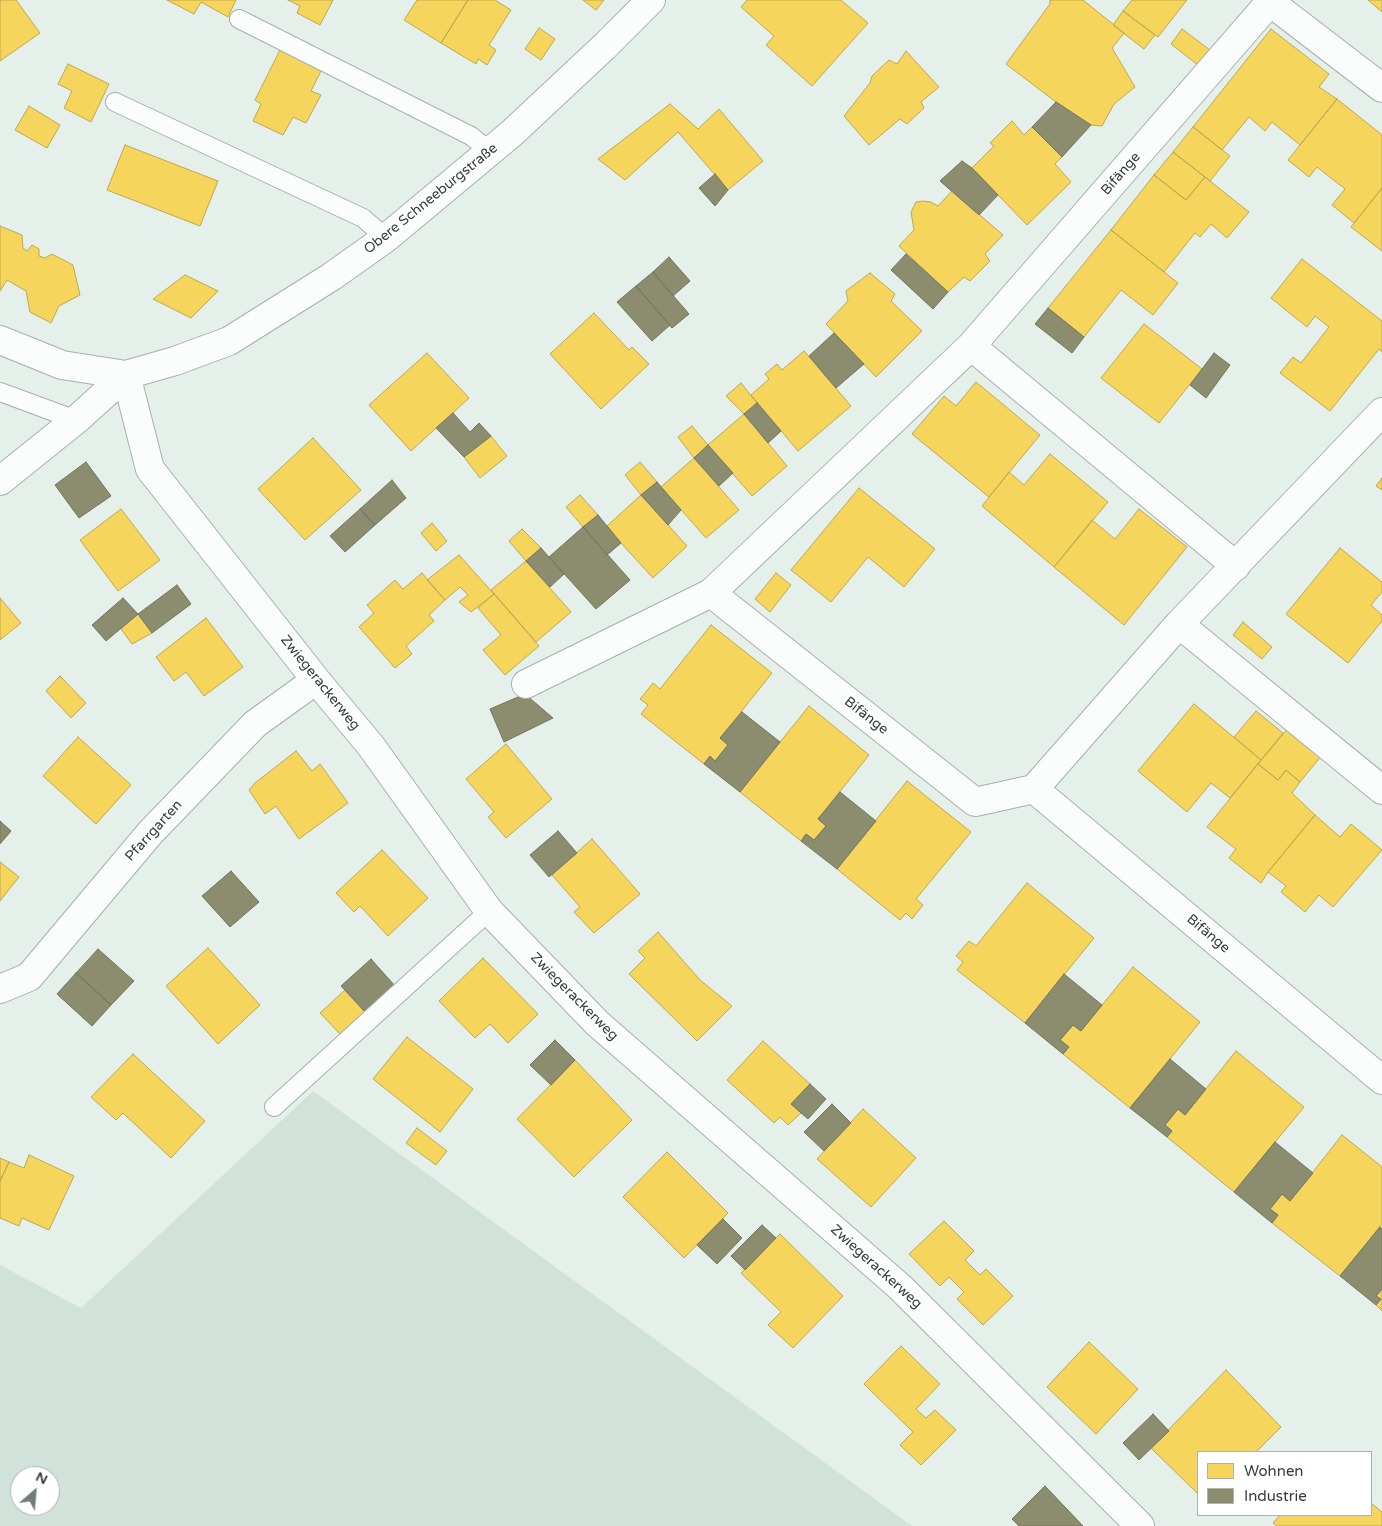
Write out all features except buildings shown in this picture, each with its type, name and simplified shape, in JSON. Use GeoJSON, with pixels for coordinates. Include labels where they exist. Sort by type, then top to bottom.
{"type":"FeatureCollection","features":[{"type":"Feature","properties":{"kind":"street","name":"Obere Schneeburgstraße"},"geometry":{"type":"LineString","coordinates":[[0,340],[62,365],[126,375],[174,361],[229,341],[331,277],[386,238],[512,133],[651,0]]}},
{"type":"Feature","properties":{"kind":"street","name":"Bifänge"},"geometry":{"type":"LineString","coordinates":[[526,684],[710,593],[971,346],[1269,1],[1382,88]]}},
{"type":"Feature","properties":{"kind":"street"},"geometry":{"type":"LineString","coordinates":[[971,346],[1236,566]]}},
{"type":"Feature","properties":{"kind":"street","name":"Obere Schneeburgstraße"},"geometry":{"type":"LineString","coordinates":[[0,482],[76,420],[126,375]]}},
{"type":"Feature","properties":{"kind":"street","name":"Zwiegerackerweg"},"geometry":{"type":"LineString","coordinates":[[126,375],[150,469],[316,680],[372,746],[489,911],[598,1022],[900,1287],[1140,1526]]}},
{"type":"Feature","properties":{"kind":"street"},"geometry":{"type":"LineString","coordinates":[[1034,789],[1179,624],[1382,412]]}},
{"type":"Feature","properties":{"kind":"street","name":"Bifänge"},"geometry":{"type":"LineString","coordinates":[[710,593],[975,802],[1034,789],[1382,1080]]}},
{"type":"Feature","properties":{"kind":"street"},"geometry":{"type":"LineString","coordinates":[[1179,624],[1382,790]]}},
{"type":"Feature","properties":{"kind":"street","name":"Pfarrgarten"},"geometry":{"type":"LineString","coordinates":[[0,989],[29,977],[150,833],[248,731],[316,680]]}},
{"type":"Feature","properties":{"kind":"lane"},"geometry":{"type":"LineString","coordinates":[[239,19],[470,136],[490,151]]}},
{"type":"Feature","properties":{"kind":"lane"},"geometry":{"type":"LineString","coordinates":[[115,102],[363,218],[386,238]]}},
{"type":"Feature","properties":{"kind":"lane"},"geometry":{"type":"LineString","coordinates":[[0,392],[76,420]]}},
{"type":"Feature","properties":{"kind":"lane"},"geometry":{"type":"LineString","coordinates":[[274,1107],[489,911]]}},
{"type":"Feature","properties":{"kind":"shaded area"},"geometry":{"type":"Polygon","coordinates":[[[313,1091],[912,1526],[0,1526],[0,1265],[81,1308],[313,1091]]]}}]}
